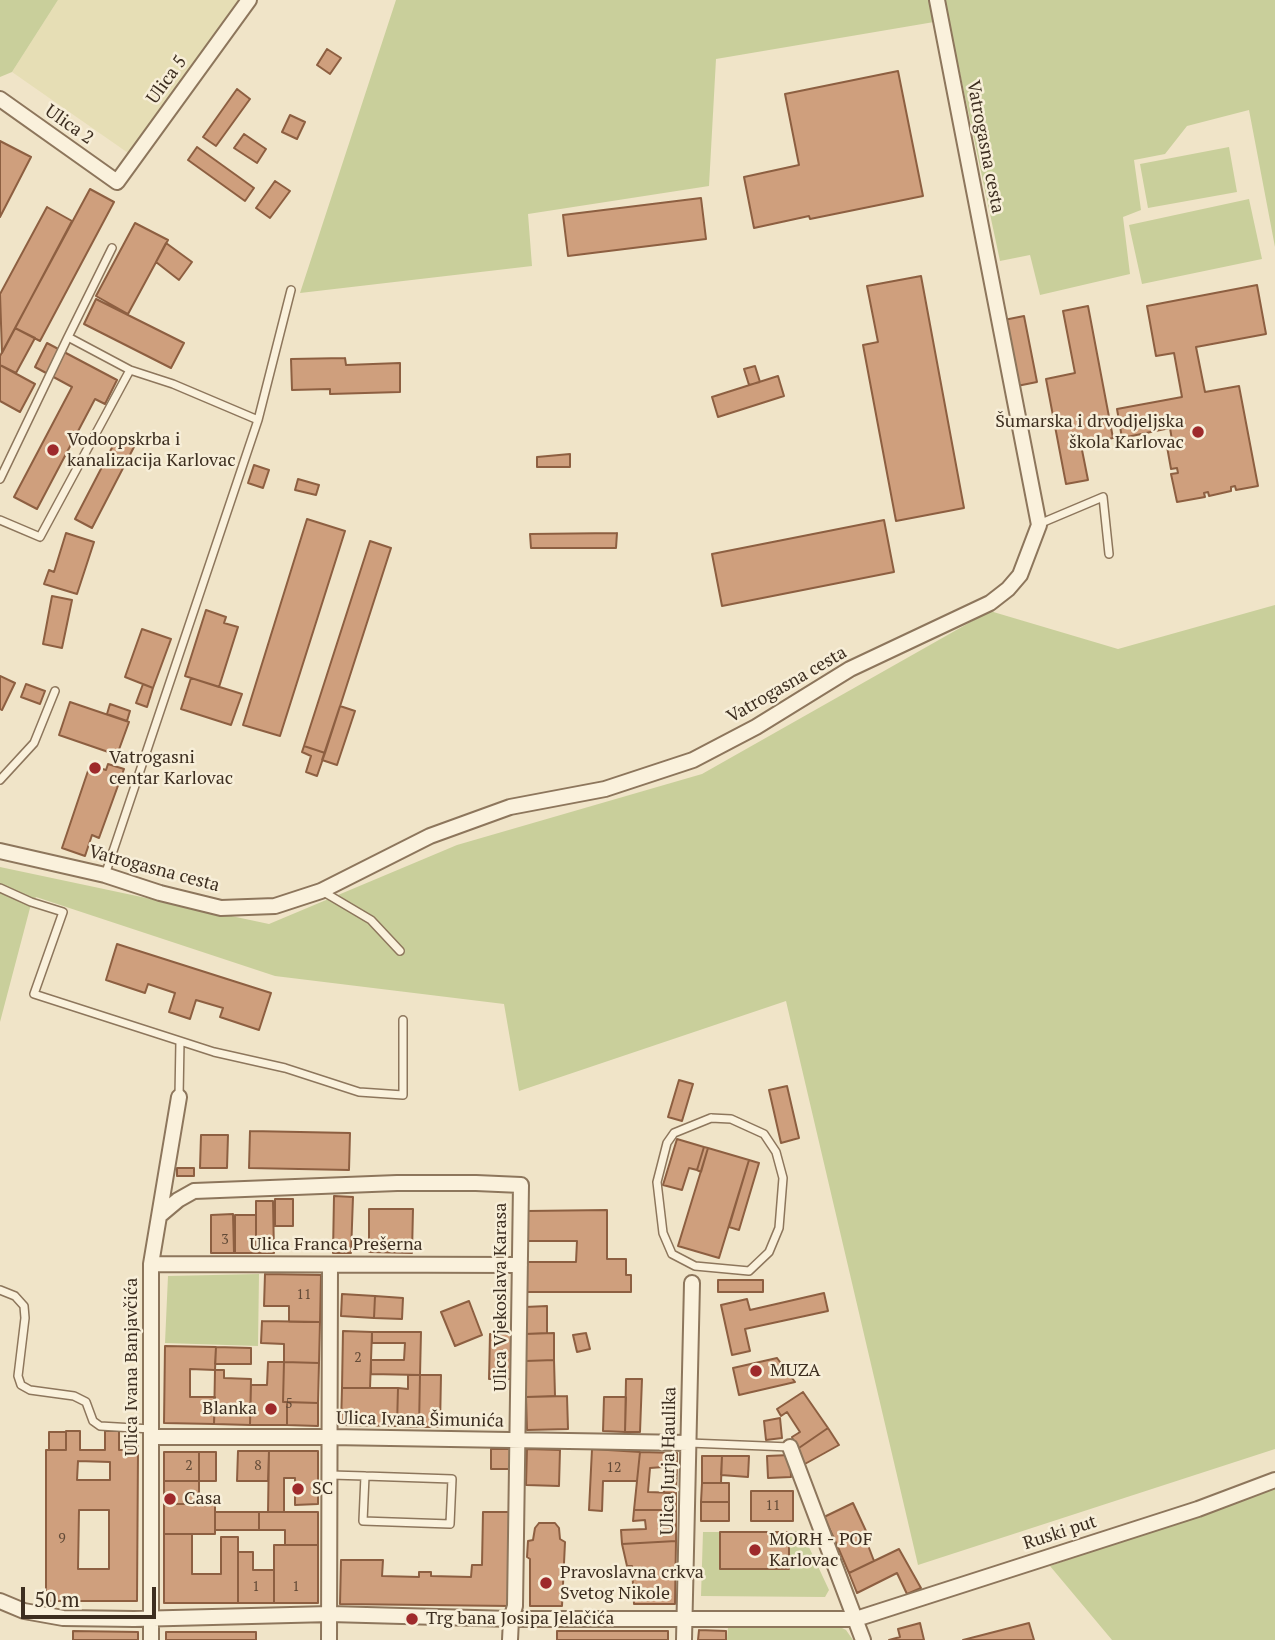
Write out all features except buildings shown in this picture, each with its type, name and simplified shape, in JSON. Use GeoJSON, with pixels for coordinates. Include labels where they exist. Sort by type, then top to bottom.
{"type":"FeatureCollection","features":[{"type":"Feature","properties":{"kind":"street","name":"Ulica 5"},"geometry":{"type":"LineString","coordinates":[[117,182],[249,0]]}},
{"type":"Feature","properties":{"kind":"street","name":"Vatrogasna cesta"},"geometry":{"type":"LineString","coordinates":[[0,851],[221,908],[275,906],[321,891],[429,836],[510,807],[605,789],[693,760],[756,727],[850,669],[990,603],[1009,589],[1020,575],[1039,524],[937,0]]}},
{"type":"Feature","properties":{"kind":"street","name":"Ulica 2"},"geometry":{"type":"LineString","coordinates":[[0,99],[117,182]]}},
{"type":"Feature","properties":{"kind":"street","name":"Ulica Ivana Banjavčića"},"geometry":{"type":"LineString","coordinates":[[151,1640],[151,1264],[179,1097]]}},
{"type":"Feature","properties":{"kind":"street","name":"Ulica Vjekoslava Karasa"},"geometry":{"type":"LineString","coordinates":[[159,1216],[194,1191],[397,1183],[476,1182],[521,1185],[519,1441],[515,1606],[511,1619]]}},
{"type":"Feature","properties":{"kind":"street","name":"Ulica Franca Prešerna"},"geometry":{"type":"LineString","coordinates":[[151,1264],[520,1265]]}},
{"type":"Feature","properties":{"kind":"street"},"geometry":{"type":"LineString","coordinates":[[330,1265],[330,1640]]}},
{"type":"Feature","properties":{"kind":"street","name":"Ulica Jurja Haulika"},"geometry":{"type":"LineString","coordinates":[[684,1640],[692,1283]]}},
{"type":"Feature","properties":{"kind":"street","name":"Ulica Ivana Šimunića"},"geometry":{"type":"LineString","coordinates":[[152,1433],[688,1443]]}},
{"type":"Feature","properties":{"kind":"street"},"geometry":{"type":"LineString","coordinates":[[790,1447],[863,1640]]}},
{"type":"Feature","properties":{"kind":"street","name":"Ruski put"},"geometry":{"type":"LineString","coordinates":[[511,1619],[856,1619],[1198,1509],[1275,1480]]}},
{"type":"Feature","properties":{"kind":"street"},"geometry":{"type":"LineString","coordinates":[[0,1601],[24,1611],[63,1618],[330,1614],[511,1619],[510,1640]]}},
{"type":"Feature","properties":{"kind":"lane"},"geometry":{"type":"LineString","coordinates":[[0,479],[112,248]]}},
{"type":"Feature","properties":{"kind":"lane"},"geometry":{"type":"LineString","coordinates":[[105,876],[258,420],[291,290]]}},
{"type":"Feature","properties":{"kind":"lane"},"geometry":{"type":"LineString","coordinates":[[68,337],[130,370],[173,384],[258,420]]}},
{"type":"Feature","properties":{"kind":"lane"},"geometry":{"type":"LineString","coordinates":[[0,520],[40,537],[130,370]]}},
{"type":"Feature","properties":{"kind":"lane"},"geometry":{"type":"LineString","coordinates":[[1039,524],[1103,497],[1108,554]]}},
{"type":"Feature","properties":{"kind":"lane"},"geometry":{"type":"LineString","coordinates":[[0,780],[34,743],[55,691]]}},
{"type":"Feature","properties":{"kind":"lane"},"geometry":{"type":"LineString","coordinates":[[0,888],[62,912],[34,993],[180,1041],[214,1052],[285,1068],[359,1093],[403,1095],[403,1020]]}},
{"type":"Feature","properties":{"kind":"lane"},"geometry":{"type":"LineString","coordinates":[[321,891],[372,920],[400,951]]}},
{"type":"Feature","properties":{"kind":"lane"},"geometry":{"type":"LineString","coordinates":[[179,1097],[180,1041]]}},
{"type":"Feature","properties":{"kind":"lane"},"geometry":{"type":"LineString","coordinates":[[711,1118],[745,1123],[764,1134],[776,1152],[783,1178],[779,1228],[769,1252],[749,1271],[695,1266],[672,1254],[663,1233],[657,1182],[667,1143],[674,1133],[711,1118]]}},
{"type":"Feature","properties":{"kind":"lane"},"geometry":{"type":"LineString","coordinates":[[692,1283],[695,1266]]}},
{"type":"Feature","properties":{"kind":"lane"},"geometry":{"type":"LineString","coordinates":[[0,1290],[15,1296],[24,1306],[18,1376],[21,1385],[30,1390],[75,1395],[86,1402],[93,1421],[100,1426],[152,1433]]}},
{"type":"Feature","properties":{"kind":"lane"},"geometry":{"type":"LineString","coordinates":[[688,1443],[790,1447]]}},
{"type":"Feature","properties":{"kind":"lane"},"geometry":{"type":"LineString","coordinates":[[331,1475],[365,1476],[452,1479],[450,1524],[363,1521],[365,1476]]}},
{"type":"Feature","properties":{"kind":"shaded area"},"geometry":{"type":"Polygon","coordinates":[[[58,0],[244,0],[131,155],[12,72],[58,0]]]}},
{"type":"Feature","properties":{"kind":"green space"},"geometry":{"type":"Polygon","coordinates":[[[0,0],[58,0],[12,72],[0,77],[0,0]]]}},
{"type":"Feature","properties":{"kind":"green space"},"geometry":{"type":"Polygon","coordinates":[[[396,0],[1275,0],[1275,247],[1249,110],[1187,126],[1165,154],[1134,160],[1141,210],[1123,217],[1130,274],[1040,295],[1030,255],[1000,261],[947,12],[934,22],[716,59],[709,186],[528,214],[532,266],[300,293],[396,0]]]}},
{"type":"Feature","properties":{"kind":"green space"},"geometry":{"type":"Polygon","coordinates":[[[1229,147],[1237,192],[1148,208],[1140,164],[1229,147]]]}},
{"type":"Feature","properties":{"kind":"green space"},"geometry":{"type":"Polygon","coordinates":[[[1249,199],[1262,259],[1142,284],[1129,225],[1249,199]]]}},
{"type":"Feature","properties":{"kind":"green space"},"geometry":{"type":"Polygon","coordinates":[[[1275,605],[1275,1449],[918,1565],[786,1001],[519,1091],[504,1004],[275,976],[36,897],[30,908],[0,1022],[0,867],[269,924],[457,845],[702,774],[990,611],[1118,649],[1275,605]]]}},
{"type":"Feature","properties":{"kind":"green space"},"geometry":{"type":"Polygon","coordinates":[[[259,1274],[258,1346],[165,1343],[168,1276],[259,1274]]]}},
{"type":"Feature","properties":{"kind":"green space"},"geometry":{"type":"Polygon","coordinates":[[[1275,1488],[1275,1640],[1112,1640],[1050,1566],[1275,1488]]]}},
{"type":"Feature","properties":{"kind":"green space"},"geometry":{"type":"Polygon","coordinates":[[[797,1531],[808,1545],[829,1590],[825,1597],[701,1596],[703,1532],[720,1532],[720,1569],[789,1569],[789,1532],[797,1531]]]}},
{"type":"Feature","properties":{"kind":"green space"},"geometry":{"type":"Polygon","coordinates":[[[838,1626],[846,1630],[853,1640],[727,1640],[728,1627],[838,1626]]]}},
{"type":"Feature","properties":{"kind":"place","name":"Šumarska i drvodjeljska škola Karlovac"},"geometry":{"type":"Point","coordinates":[1198,432]}},
{"type":"Feature","properties":{"kind":"place","name":"Vodoopskrba i kanalizacija Karlovac"},"geometry":{"type":"Point","coordinates":[53,450]}},
{"type":"Feature","properties":{"kind":"place","name":"Vatrogasni centar Karlovac"},"geometry":{"type":"Point","coordinates":[95,768]}},
{"type":"Feature","properties":{"kind":"place","name":"MUZA"},"geometry":{"type":"Point","coordinates":[756,1371]}},
{"type":"Feature","properties":{"kind":"place","name":"Blanka"},"geometry":{"type":"Point","coordinates":[271,1409]}},
{"type":"Feature","properties":{"kind":"place","name":"SC"},"geometry":{"type":"Point","coordinates":[298,1489]}},
{"type":"Feature","properties":{"kind":"place","name":"Casa"},"geometry":{"type":"Point","coordinates":[170,1499]}},
{"type":"Feature","properties":{"kind":"place","name":"MORH - POF Karlovac"},"geometry":{"type":"Point","coordinates":[755,1550]}},
{"type":"Feature","properties":{"kind":"place","name":"Pravoslavna crkva Svetog Nikole"},"geometry":{"type":"Point","coordinates":[546,1583]}},
{"type":"Feature","properties":{"kind":"place","name":"Trg bana Josipa Jelačića"},"geometry":{"type":"Point","coordinates":[412,1619]}}]}
